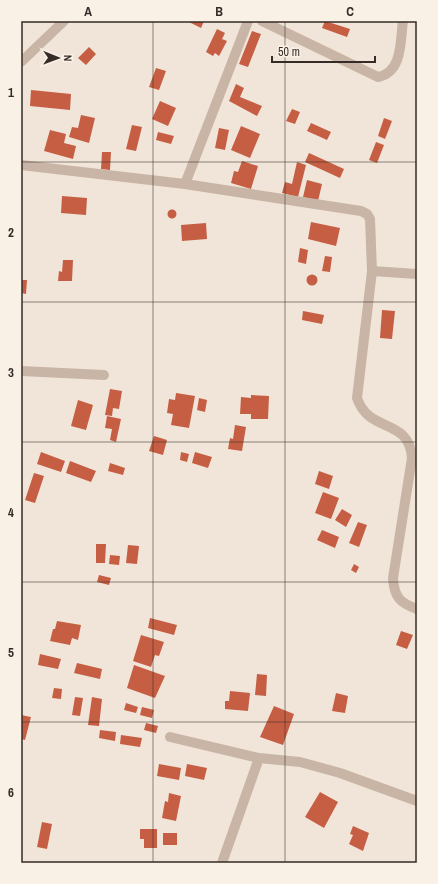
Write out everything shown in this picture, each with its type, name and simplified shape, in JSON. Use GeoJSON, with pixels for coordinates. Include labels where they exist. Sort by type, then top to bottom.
{"type":"FeatureCollection","features":[{"type":"Feature","properties":{"kind":"street"},"geometry":{"type":"LineString","coordinates":[[21,62],[64,21]]}},
{"type":"Feature","properties":{"kind":"street"},"geometry":{"type":"LineString","coordinates":[[185,184],[248,21]]}},
{"type":"Feature","properties":{"kind":"street"},"geometry":{"type":"LineString","coordinates":[[262,21],[378,77],[390,72],[398,60],[403,21]]}},
{"type":"Feature","properties":{"kind":"street"},"geometry":{"type":"LineString","coordinates":[[21,165],[185,184],[361,211],[367,214],[370,218],[372,271],[357,398],[361,409],[368,416],[406,436],[412,450],[393,578],[395,592],[399,599],[404,605],[417,609]]}},
{"type":"Feature","properties":{"kind":"street"},"geometry":{"type":"LineString","coordinates":[[372,271],[417,274]]}},
{"type":"Feature","properties":{"kind":"street"},"geometry":{"type":"LineString","coordinates":[[21,371],[104,375]]}},
{"type":"Feature","properties":{"kind":"street"},"geometry":{"type":"LineString","coordinates":[[170,737],[259,758],[300,762],[340,773],[417,801]]}},
{"type":"Feature","properties":{"kind":"street"},"geometry":{"type":"LineString","coordinates":[[222,863],[259,758]]}},
{"type":"Feature","properties":{"kind":"building"},"geometry":{"type":"Polygon","coordinates":[[[187,21],[204,21],[201,28],[187,21]]]}},
{"type":"Feature","properties":{"kind":"building"},"geometry":{"type":"Polygon","coordinates":[[[325,21],[350,29],[347,37],[322,28],[325,21]]]}},
{"type":"Feature","properties":{"kind":"building"},"geometry":{"type":"Polygon","coordinates":[[[217,29],[225,33],[222,39],[227,41],[219,56],[215,53],[213,56],[206,52],[217,29]]]}},
{"type":"Feature","properties":{"kind":"building"},"geometry":{"type":"Polygon","coordinates":[[[252,31],[261,34],[248,67],[239,64],[252,31]]]}},
{"type":"Feature","properties":{"kind":"building"},"geometry":{"type":"Polygon","coordinates":[[[89,47],[96,54],[86,65],[78,58],[89,47]]]}},
{"type":"Feature","properties":{"kind":"building"},"geometry":{"type":"Polygon","coordinates":[[[156,68],[166,71],[159,90],[149,87],[156,68]]]}},
{"type":"Feature","properties":{"kind":"building"},"geometry":{"type":"Polygon","coordinates":[[[236,84],[244,88],[240,97],[262,106],[257,116],[229,101],[236,84]]]}},
{"type":"Feature","properties":{"kind":"building"},"geometry":{"type":"Polygon","coordinates":[[[31,90],[71,94],[70,110],[30,106],[31,90]]]}},
{"type":"Feature","properties":{"kind":"building"},"geometry":{"type":"Polygon","coordinates":[[[160,101],[176,108],[168,126],[152,119],[160,101]]]}},
{"type":"Feature","properties":{"kind":"building"},"geometry":{"type":"Polygon","coordinates":[[[292,109],[300,112],[295,124],[286,121],[292,109]]]}},
{"type":"Feature","properties":{"kind":"building"},"geometry":{"type":"Polygon","coordinates":[[[81,115],[95,118],[89,143],[69,137],[72,127],[78,128],[81,115]]]}},
{"type":"Feature","properties":{"kind":"building"},"geometry":{"type":"Polygon","coordinates":[[[384,118],[392,121],[385,139],[378,136],[384,118]]]}},
{"type":"Feature","properties":{"kind":"building"},"geometry":{"type":"Polygon","coordinates":[[[311,123],[331,132],[327,140],[307,131],[311,123]]]}},
{"type":"Feature","properties":{"kind":"building"},"geometry":{"type":"Polygon","coordinates":[[[132,125],[142,127],[136,151],[126,149],[132,125]]]}},
{"type":"Feature","properties":{"kind":"building"},"geometry":{"type":"Polygon","coordinates":[[[241,126],[260,134],[250,158],[231,150],[241,126]]]}},
{"type":"Feature","properties":{"kind":"building"},"geometry":{"type":"Polygon","coordinates":[[[219,128],[229,130],[225,150],[215,148],[219,128]]]}},
{"type":"Feature","properties":{"kind":"building"},"geometry":{"type":"Polygon","coordinates":[[[50,130],[66,134],[64,143],[76,146],[73,159],[44,151],[50,130]]]}},
{"type":"Feature","properties":{"kind":"building"},"geometry":{"type":"Polygon","coordinates":[[[158,132],[174,136],[171,144],[156,140],[158,132]]]}},
{"type":"Feature","properties":{"kind":"building"},"geometry":{"type":"Polygon","coordinates":[[[376,142],[384,145],[377,163],[369,160],[376,142]]]}},
{"type":"Feature","properties":{"kind":"building"},"geometry":{"type":"Polygon","coordinates":[[[102,152],[111,152],[110,170],[101,169],[102,152]]]}},
{"type":"Feature","properties":{"kind":"building"},"geometry":{"type":"Polygon","coordinates":[[[309,153],[344,169],[340,178],[305,162],[309,153]]]}},
{"type":"Feature","properties":{"kind":"building"},"geometry":{"type":"Polygon","coordinates":[[[242,161],[258,166],[251,189],[231,183],[234,171],[238,172],[242,161]]]}},
{"type":"Feature","properties":{"kind":"building"},"geometry":{"type":"Polygon","coordinates":[[[297,162],[306,165],[298,197],[282,193],[285,182],[292,184],[297,162]]]}},
{"type":"Feature","properties":{"kind":"building"},"geometry":{"type":"Polygon","coordinates":[[[307,180],[322,184],[318,201],[303,197],[307,180]]]}},
{"type":"Feature","properties":{"kind":"building"},"geometry":{"type":"Polygon","coordinates":[[[62,196],[87,198],[86,215],[61,213],[62,196]]]}},
{"type":"Feature","properties":{"kind":"building"},"geometry":{"type":"Polygon","coordinates":[[[172,209],[177,214],[172,219],[167,214],[172,209]]]}},
{"type":"Feature","properties":{"kind":"building"},"geometry":{"type":"Polygon","coordinates":[[[311,222],[340,228],[336,246],[308,239],[311,222]]]}},
{"type":"Feature","properties":{"kind":"building"},"geometry":{"type":"Polygon","coordinates":[[[206,223],[207,239],[182,241],[181,225],[206,223]]]}},
{"type":"Feature","properties":{"kind":"building"},"geometry":{"type":"Polygon","coordinates":[[[300,248],[308,250],[306,264],[298,262],[300,248]]]}},
{"type":"Feature","properties":{"kind":"building"},"geometry":{"type":"Polygon","coordinates":[[[325,256],[332,257],[330,272],[322,271],[325,256]]]}},
{"type":"Feature","properties":{"kind":"building"},"geometry":{"type":"Polygon","coordinates":[[[63,260],[73,260],[72,281],[58,281],[59,271],[62,272],[63,260]]]}},
{"type":"Feature","properties":{"kind":"building"},"geometry":{"type":"Polygon","coordinates":[[[310,275],[314,275],[316,276],[316,284],[310,285],[307,282],[307,278],[310,275]]]}},
{"type":"Feature","properties":{"kind":"building"},"geometry":{"type":"Polygon","coordinates":[[[21,280],[27,280],[26,294],[21,293],[21,280]]]}},
{"type":"Feature","properties":{"kind":"building"},"geometry":{"type":"Polygon","coordinates":[[[382,310],[395,311],[392,339],[380,338],[382,310]]]}},
{"type":"Feature","properties":{"kind":"building"},"geometry":{"type":"Polygon","coordinates":[[[303,311],[324,315],[322,324],[302,320],[303,311]]]}},
{"type":"Feature","properties":{"kind":"building"},"geometry":{"type":"Polygon","coordinates":[[[110,389],[122,391],[119,409],[113,408],[112,416],[105,415],[110,389]]]}},
{"type":"Feature","properties":{"kind":"building"},"geometry":{"type":"Polygon","coordinates":[[[176,393],[195,396],[189,428],[171,425],[173,414],[167,413],[169,399],[175,400],[176,393]]]}},
{"type":"Feature","properties":{"kind":"building"},"geometry":{"type":"Polygon","coordinates":[[[251,395],[269,396],[268,419],[251,419],[251,414],[240,414],[241,397],[251,398],[251,395]]]}},
{"type":"Feature","properties":{"kind":"building"},"geometry":{"type":"Polygon","coordinates":[[[199,398],[207,400],[205,412],[197,410],[199,398]]]}},
{"type":"Feature","properties":{"kind":"building"},"geometry":{"type":"Polygon","coordinates":[[[78,400],[93,405],[86,430],[71,426],[78,400]]]}},
{"type":"Feature","properties":{"kind":"building"},"geometry":{"type":"Polygon","coordinates":[[[107,416],[121,419],[116,442],[110,440],[112,429],[105,428],[107,416]]]}},
{"type":"Feature","properties":{"kind":"building"},"geometry":{"type":"Polygon","coordinates":[[[235,425],[246,427],[242,451],[228,449],[230,438],[233,439],[235,425]]]}},
{"type":"Feature","properties":{"kind":"building"},"geometry":{"type":"Polygon","coordinates":[[[154,436],[167,440],[163,455],[149,451],[154,436]]]}},
{"type":"Feature","properties":{"kind":"building"},"geometry":{"type":"Polygon","coordinates":[[[41,452],[65,461],[61,472],[37,464],[41,452]]]}},
{"type":"Feature","properties":{"kind":"building"},"geometry":{"type":"Polygon","coordinates":[[[181,452],[189,454],[187,462],[180,460],[181,452]]]}},
{"type":"Feature","properties":{"kind":"building"},"geometry":{"type":"Polygon","coordinates":[[[195,452],[212,457],[208,468],[192,463],[195,452]]]}},
{"type":"Feature","properties":{"kind":"building"},"geometry":{"type":"Polygon","coordinates":[[[70,461],[96,471],[91,482],[66,473],[70,461]]]}},
{"type":"Feature","properties":{"kind":"building"},"geometry":{"type":"Polygon","coordinates":[[[110,463],[125,468],[123,475],[108,471],[110,463]]]}},
{"type":"Feature","properties":{"kind":"building"},"geometry":{"type":"Polygon","coordinates":[[[319,471],[333,476],[329,489],[315,484],[319,471]]]}},
{"type":"Feature","properties":{"kind":"building"},"geometry":{"type":"Polygon","coordinates":[[[34,473],[44,476],[35,503],[25,500],[34,473]]]}},
{"type":"Feature","properties":{"kind":"building"},"geometry":{"type":"Polygon","coordinates":[[[323,492],[339,498],[331,519],[315,513],[323,492]]]}},
{"type":"Feature","properties":{"kind":"building"},"geometry":{"type":"Polygon","coordinates":[[[342,509],[352,515],[346,527],[335,520],[342,509]]]}},
{"type":"Feature","properties":{"kind":"building"},"geometry":{"type":"Polygon","coordinates":[[[358,522],[367,525],[359,547],[349,543],[358,522]]]}},
{"type":"Feature","properties":{"kind":"building"},"geometry":{"type":"Polygon","coordinates":[[[322,530],[339,537],[335,548],[317,540],[322,530]]]}},
{"type":"Feature","properties":{"kind":"building"},"geometry":{"type":"Polygon","coordinates":[[[96,544],[106,544],[105,563],[96,563],[96,544]]]}},
{"type":"Feature","properties":{"kind":"building"},"geometry":{"type":"Polygon","coordinates":[[[128,545],[139,546],[137,564],[126,563],[128,545]]]}},
{"type":"Feature","properties":{"kind":"building"},"geometry":{"type":"Polygon","coordinates":[[[110,555],[120,556],[119,565],[109,564],[110,555]]]}},
{"type":"Feature","properties":{"kind":"building"},"geometry":{"type":"Polygon","coordinates":[[[354,564],[359,567],[356,573],[351,570],[354,564]]]}},
{"type":"Feature","properties":{"kind":"building"},"geometry":{"type":"Polygon","coordinates":[[[99,575],[111,578],[109,585],[97,582],[99,575]]]}},
{"type":"Feature","properties":{"kind":"building"},"geometry":{"type":"Polygon","coordinates":[[[150,618],[177,625],[174,635],[148,628],[150,618]]]}},
{"type":"Feature","properties":{"kind":"building"},"geometry":{"type":"Polygon","coordinates":[[[57,621],[81,625],[78,640],[72,638],[70,645],[50,641],[57,621]]]}},
{"type":"Feature","properties":{"kind":"building"},"geometry":{"type":"Polygon","coordinates":[[[401,631],[413,635],[407,649],[396,645],[401,631]]]}},
{"type":"Feature","properties":{"kind":"building"},"geometry":{"type":"Polygon","coordinates":[[[141,635],[164,642],[159,656],[155,655],[151,667],[133,661],[141,635]]]}},
{"type":"Feature","properties":{"kind":"building"},"geometry":{"type":"Polygon","coordinates":[[[40,654],[61,659],[58,669],[38,665],[40,654]]]}},
{"type":"Feature","properties":{"kind":"building"},"geometry":{"type":"Polygon","coordinates":[[[77,663],[102,669],[100,679],[74,673],[77,663]]]}},
{"type":"Feature","properties":{"kind":"building"},"geometry":{"type":"Polygon","coordinates":[[[134,665],[165,676],[155,698],[127,688],[134,665]]]}},
{"type":"Feature","properties":{"kind":"building"},"geometry":{"type":"Polygon","coordinates":[[[257,674],[267,675],[266,696],[255,695],[257,674]]]}},
{"type":"Feature","properties":{"kind":"building"},"geometry":{"type":"Polygon","coordinates":[[[54,688],[62,689],[61,699],[52,698],[54,688]]]}},
{"type":"Feature","properties":{"kind":"building"},"geometry":{"type":"Polygon","coordinates":[[[230,691],[250,693],[248,711],[225,709],[225,701],[229,701],[230,691]]]}},
{"type":"Feature","properties":{"kind":"building"},"geometry":{"type":"Polygon","coordinates":[[[336,693],[348,696],[345,713],[332,711],[336,693]]]}},
{"type":"Feature","properties":{"kind":"building"},"geometry":{"type":"Polygon","coordinates":[[[75,697],[83,698],[80,716],[72,715],[75,697]]]}},
{"type":"Feature","properties":{"kind":"building"},"geometry":{"type":"Polygon","coordinates":[[[92,697],[102,699],[99,726],[88,725],[92,697]]]}},
{"type":"Feature","properties":{"kind":"building"},"geometry":{"type":"Polygon","coordinates":[[[126,703],[138,707],[136,713],[124,710],[126,703]]]}},
{"type":"Feature","properties":{"kind":"building"},"geometry":{"type":"Polygon","coordinates":[[[274,706],[294,714],[283,745],[260,737],[274,706]]]}},
{"type":"Feature","properties":{"kind":"building"},"geometry":{"type":"Polygon","coordinates":[[[142,707],[154,710],[152,718],[140,715],[142,707]]]}},
{"type":"Feature","properties":{"kind":"building"},"geometry":{"type":"Polygon","coordinates":[[[21,715],[31,717],[25,740],[21,739],[21,715]]]}},
{"type":"Feature","properties":{"kind":"building"},"geometry":{"type":"Polygon","coordinates":[[[146,723],[158,726],[156,733],[144,730],[146,723]]]}},
{"type":"Feature","properties":{"kind":"building"},"geometry":{"type":"Polygon","coordinates":[[[100,730],[116,732],[115,741],[99,738],[100,730]]]}},
{"type":"Feature","properties":{"kind":"building"},"geometry":{"type":"Polygon","coordinates":[[[121,735],[142,738],[140,747],[120,744],[121,735]]]}},
{"type":"Feature","properties":{"kind":"building"},"geometry":{"type":"Polygon","coordinates":[[[159,764],[181,768],[179,780],[157,776],[159,764]]]}},
{"type":"Feature","properties":{"kind":"building"},"geometry":{"type":"Polygon","coordinates":[[[187,764],[207,768],[204,780],[185,776],[187,764]]]}},
{"type":"Feature","properties":{"kind":"building"},"geometry":{"type":"Polygon","coordinates":[[[320,792],[338,802],[324,828],[305,817],[320,792]]]}},
{"type":"Feature","properties":{"kind":"building"},"geometry":{"type":"Polygon","coordinates":[[[169,793],[181,796],[176,821],[162,818],[165,801],[168,802],[169,793]]]}},
{"type":"Feature","properties":{"kind":"building"},"geometry":{"type":"Polygon","coordinates":[[[42,822],[52,824],[47,849],[37,847],[42,822]]]}},
{"type":"Feature","properties":{"kind":"building"},"geometry":{"type":"Polygon","coordinates":[[[353,826],[369,833],[363,851],[349,844],[353,835],[350,834],[353,826]]]}},
{"type":"Feature","properties":{"kind":"building"},"geometry":{"type":"Polygon","coordinates":[[[140,829],[157,829],[157,848],[144,848],[144,839],[140,839],[140,829]]]}},
{"type":"Feature","properties":{"kind":"building"},"geometry":{"type":"Polygon","coordinates":[[[163,833],[177,833],[177,845],[163,845],[163,833]]]}}]}
